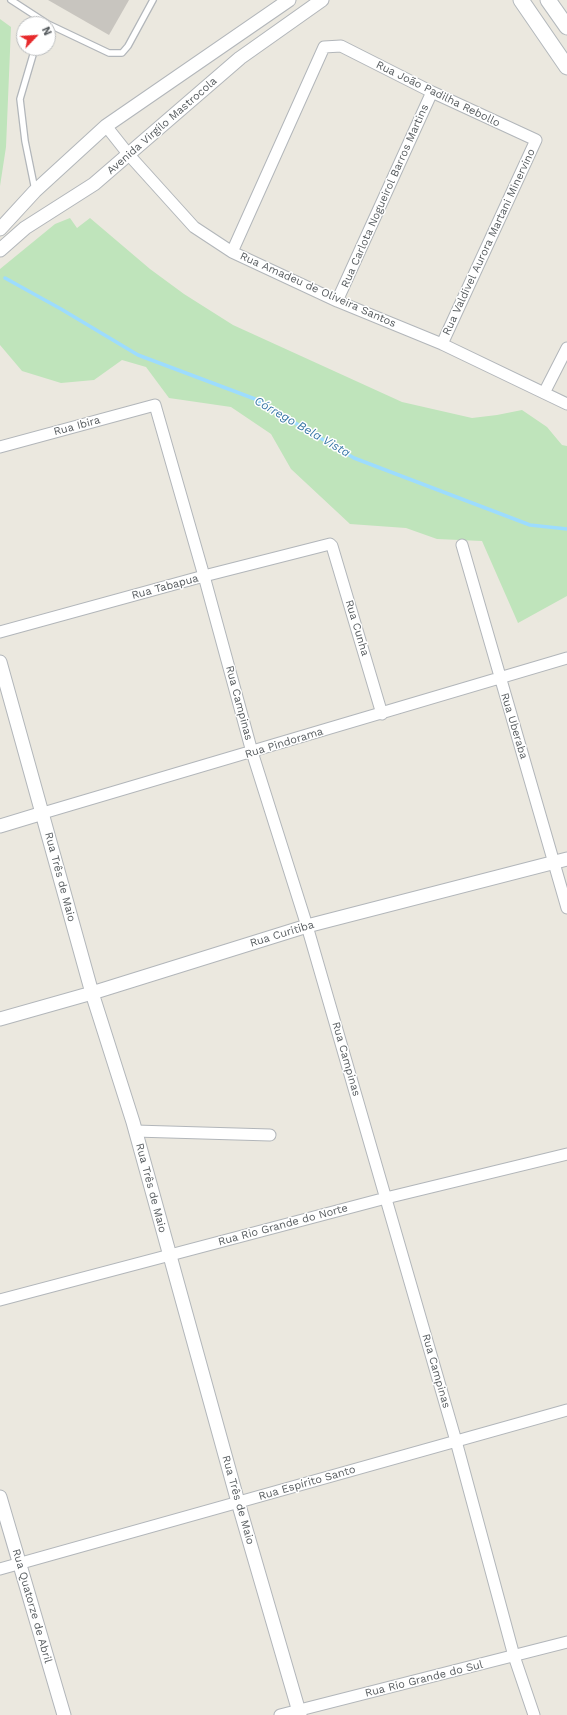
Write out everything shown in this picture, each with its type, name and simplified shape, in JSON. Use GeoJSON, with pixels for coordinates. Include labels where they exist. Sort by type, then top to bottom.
{"type":"FeatureCollection","features":[{"type":"Feature","properties":{"kind":"main road"},"geometry":{"type":"LineString","coordinates":[[521,0],[567,67]]}},
{"type":"Feature","properties":{"kind":"main road"},"geometry":{"type":"LineString","coordinates":[[548,0],[567,27]]}},
{"type":"Feature","properties":{"kind":"street"},"geometry":{"type":"LineString","coordinates":[[0,229],[36,191],[106,126],[289,0]]}},
{"type":"Feature","properties":{"kind":"street","name":"Avenida Virgílo Mastrocola"},"geometry":{"type":"LineString","coordinates":[[0,250],[25,228],[94,184],[240,58],[322,0]]}},
{"type":"Feature","properties":{"kind":"street","name":"Rua João Padilha Rebollo"},"geometry":{"type":"LineString","coordinates":[[232,252],[324,47],[341,46],[432,92],[536,140]]}},
{"type":"Feature","properties":{"kind":"street","name":"Rua Carlota Nogueirol Barros Martins"},"geometry":{"type":"LineString","coordinates":[[337,301],[432,92]]}},
{"type":"Feature","properties":{"kind":"street","name":"Rua Amadeu de Oliveira Santos"},"geometry":{"type":"LineString","coordinates":[[106,126],[129,155],[194,227],[232,252],[337,301],[442,344],[567,404]]}},
{"type":"Feature","properties":{"kind":"street","name":"Rua Valdivel Aurora Martani Minervino"},"geometry":{"type":"LineString","coordinates":[[442,344],[536,140]]}},
{"type":"Feature","properties":{"kind":"street"},"geometry":{"type":"LineString","coordinates":[[544,393],[567,348]]}},
{"type":"Feature","properties":{"kind":"street","name":"Rua Ibira"},"geometry":{"type":"LineString","coordinates":[[0,447],[155,405]]}},
{"type":"Feature","properties":{"kind":"street","name":"Rua Campinas"},"geometry":{"type":"LineString","coordinates":[[155,405],[252,752],[308,926],[456,1441],[514,1656],[534,1715]]}},
{"type":"Feature","properties":{"kind":"street","name":"Rua Tabapua"},"geometry":{"type":"LineString","coordinates":[[0,632],[204,576],[330,544]]}},
{"type":"Feature","properties":{"kind":"street","name":"Rua Cunha"},"geometry":{"type":"LineString","coordinates":[[330,544],[332,546],[382,714]]}},
{"type":"Feature","properties":{"kind":"street","name":"Rua Uberaba"},"geometry":{"type":"LineString","coordinates":[[462,545],[500,679],[561,860],[567,908]]}},
{"type":"Feature","properties":{"kind":"street","name":"Rua Pindorama"},"geometry":{"type":"LineString","coordinates":[[0,826],[567,658]]}},
{"type":"Feature","properties":{"kind":"street","name":"Rua Três de Maio"},"geometry":{"type":"LineString","coordinates":[[0,662],[92,993],[135,1131],[238,1502],[299,1713]]}},
{"type":"Feature","properties":{"kind":"street","name":"Rua Curitiba"},"geometry":{"type":"LineString","coordinates":[[0,1019],[92,993],[308,926],[561,860]]}},
{"type":"Feature","properties":{"kind":"street"},"geometry":{"type":"LineString","coordinates":[[135,1131],[270,1134]]}},
{"type":"Feature","properties":{"kind":"street","name":"Rua Rio Grande do Norte"},"geometry":{"type":"LineString","coordinates":[[0,1300],[386,1198],[567,1154]]}},
{"type":"Feature","properties":{"kind":"street","name":"Rua Espírito Santo"},"geometry":{"type":"LineString","coordinates":[[0,1569],[567,1410]]}},
{"type":"Feature","properties":{"kind":"street","name":"Rua Quatorze de Abril"},"geometry":{"type":"LineString","coordinates":[[0,1497],[64,1715]]}},
{"type":"Feature","properties":{"kind":"street","name":"Rua Rio Grande do Sul"},"geometry":{"type":"LineString","coordinates":[[280,1715],[299,1713],[567,1642]]}},
{"type":"Feature","properties":{"kind":"lane"},"geometry":{"type":"LineString","coordinates":[[11,0],[35,16]]}},
{"type":"Feature","properties":{"kind":"lane"},"geometry":{"type":"LineString","coordinates":[[56,28],[109,52],[122,53],[128,46],[153,0]]}},
{"type":"Feature","properties":{"kind":"lane"},"geometry":{"type":"LineString","coordinates":[[32,56],[20,99],[25,141],[36,191]]}},
{"type":"Feature","properties":{"kind":"green space"},"geometry":{"type":"Polygon","coordinates":[[[0,19],[11,27],[6,147],[0,186],[0,19]]]}},
{"type":"Feature","properties":{"kind":"green space"},"geometry":{"type":"Polygon","coordinates":[[[70,218],[77,228],[90,218],[150,269],[184,294],[233,325],[402,402],[472,418],[522,410],[547,427],[562,445],[567,446],[567,596],[518,623],[482,541],[437,539],[406,528],[350,524],[291,469],[271,434],[231,407],[169,398],[146,367],[122,360],[94,380],[61,383],[22,371],[0,345],[0,269],[55,224],[70,218]]]}},
{"type":"Feature","properties":{"kind":"building"},"geometry":{"type":"Polygon","coordinates":[[[48,0],[129,0],[109,35],[48,0]]]}},
{"type":"Feature","properties":{"kind":"waterway","name":"Córrego Bela Vista"},"geometry":{"type":"LineString","coordinates":[[5,278],[61,309],[138,355],[255,399],[354,458],[530,525],[567,529]]}}]}
